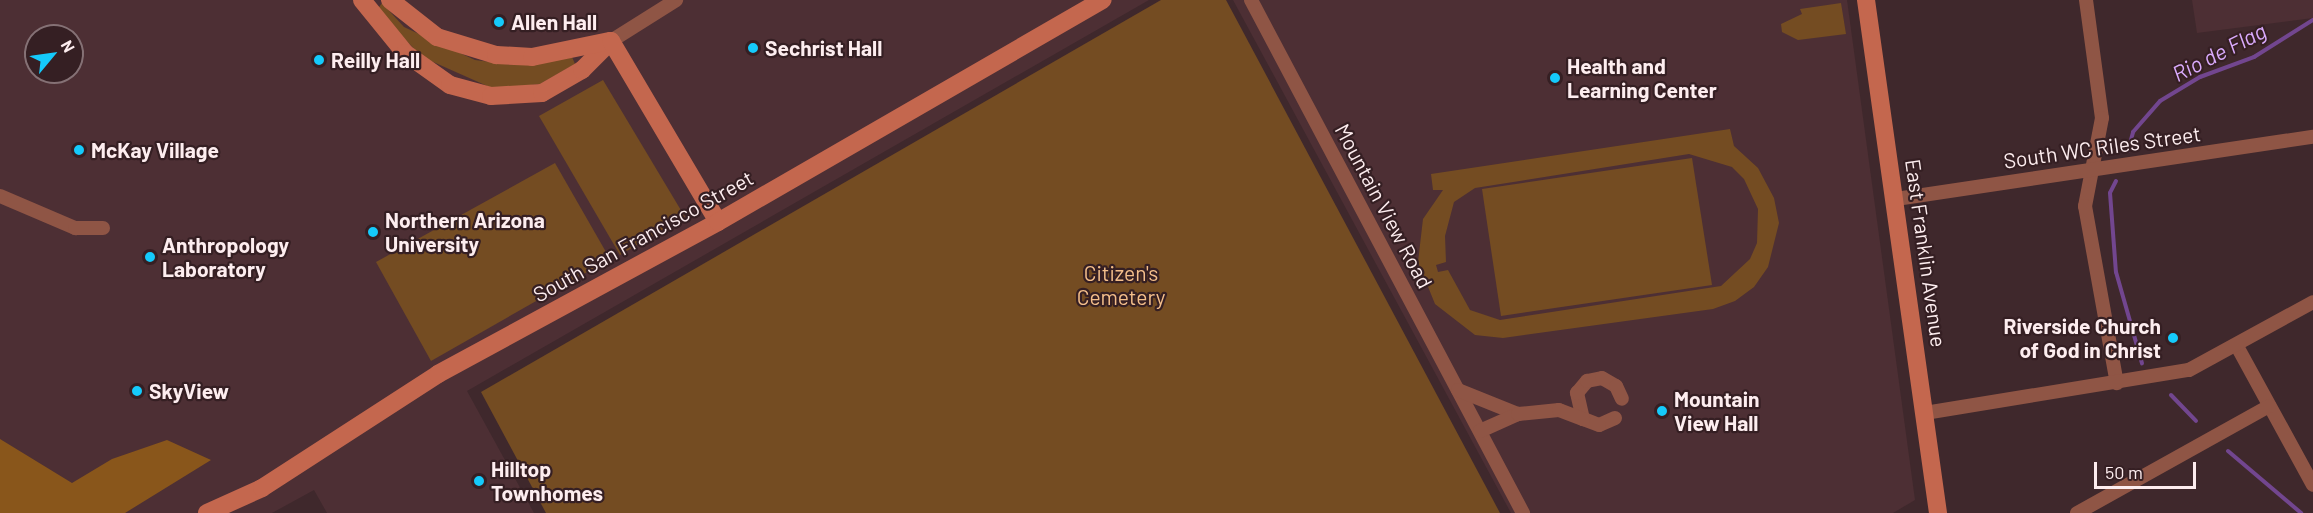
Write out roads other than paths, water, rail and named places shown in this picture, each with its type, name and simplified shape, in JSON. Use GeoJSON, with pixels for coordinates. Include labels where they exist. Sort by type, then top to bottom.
{"type":"FeatureCollection","features":[{"type":"Feature","properties":{"kind":"street"},"geometry":{"type":"LineString","coordinates":[[362,0],[405,52],[450,85],[491,96],[542,93],[582,70],[611,41],[675,0]]}},
{"type":"Feature","properties":{"kind":"street"},"geometry":{"type":"LineString","coordinates":[[390,0],[437,37],[496,55],[532,57],[611,41]]}},
{"type":"Feature","properties":{"kind":"street","name":"South San Francisco Street"},"geometry":{"type":"LineString","coordinates":[[207,513],[261,488],[438,374],[718,222],[1102,0]]}},
{"type":"Feature","properties":{"kind":"street","name":"Mountain View Road"},"geometry":{"type":"LineString","coordinates":[[1251,0],[1523,513]]}},
{"type":"Feature","properties":{"kind":"street","name":"East Franklin Avenue"},"geometry":{"type":"LineString","coordinates":[[1866,0],[1896,199],[1938,513]]}},
{"type":"Feature","properties":{"kind":"street"},"geometry":{"type":"LineString","coordinates":[[2086,0],[2102,118],[2089,171],[2087,233],[2116,382]]}},
{"type":"Feature","properties":{"kind":"street"},"geometry":{"type":"LineString","coordinates":[[611,41],[718,222]]}},
{"type":"Feature","properties":{"kind":"street","name":"South WC Riles Street"},"geometry":{"type":"LineString","coordinates":[[1896,199],[2313,137]]}},
{"type":"Feature","properties":{"kind":"street"},"geometry":{"type":"LineString","coordinates":[[0,196],[75,228],[103,228]]}},
{"type":"Feature","properties":{"kind":"street"},"geometry":{"type":"LineString","coordinates":[[1925,413],[2189,370],[2238,348],[2313,302]]}},
{"type":"Feature","properties":{"kind":"street"},"geometry":{"type":"LineString","coordinates":[[2238,348],[2313,485]]}},
{"type":"Feature","properties":{"kind":"street"},"geometry":{"type":"LineString","coordinates":[[1559,410],[1587,381],[1602,378],[1616,386],[1622,399]]}},
{"type":"Feature","properties":{"kind":"street"},"geometry":{"type":"LineString","coordinates":[[1458,390],[1518,414]]}},
{"type":"Feature","properties":{"kind":"street"},"geometry":{"type":"LineString","coordinates":[[1576,393],[1583,419]]}},
{"type":"Feature","properties":{"kind":"street"},"geometry":{"type":"LineString","coordinates":[[2077,513],[2269,406]]}},
{"type":"Feature","properties":{"kind":"street"},"geometry":{"type":"LineString","coordinates":[[1480,431],[1518,414],[1559,410],[1599,425],[1615,418]]}},
{"type":"Feature","properties":{"kind":"waterway","name":"Rio de Flag"},"geometry":{"type":"LineString","coordinates":[[2128,151],[2133,132],[2160,101],[2200,77],[2254,57],[2313,20]]}},
{"type":"Feature","properties":{"kind":"waterway","name":"Rio de Flag"},"geometry":{"type":"LineString","coordinates":[[2116,181],[2110,193],[2116,272],[2142,363]]}},
{"type":"Feature","properties":{"kind":"waterway","name":"Rio de Flag"},"geometry":{"type":"LineString","coordinates":[[2171,395],[2196,421]]}},
{"type":"Feature","properties":{"kind":"waterway","name":"Rio de Flag"},"geometry":{"type":"LineString","coordinates":[[2228,451],[2301,513]]}},
{"type":"Feature","properties":{"kind":"place","name":"Allen Hall"},"geometry":{"type":"Point","coordinates":[499,22]}},
{"type":"Feature","properties":{"kind":"place","name":"Sechrist Hall"},"geometry":{"type":"Point","coordinates":[753,48]}},
{"type":"Feature","properties":{"kind":"place","name":"Reilly Hall"},"geometry":{"type":"Point","coordinates":[319,60]}},
{"type":"Feature","properties":{"kind":"place","name":"Health and Learning Center"},"geometry":{"type":"Point","coordinates":[1555,78]}},
{"type":"Feature","properties":{"kind":"place","name":"McKay Village"},"geometry":{"type":"Point","coordinates":[79,150]}},
{"type":"Feature","properties":{"kind":"place","name":"Northern Arizona University"},"geometry":{"type":"Point","coordinates":[373,232]}},
{"type":"Feature","properties":{"kind":"place","name":"Anthropology Laboratory"},"geometry":{"type":"Point","coordinates":[150,257]}},
{"type":"Feature","properties":{"kind":"place","name":"Riverside Church of God in Christ"},"geometry":{"type":"Point","coordinates":[2173,338]}},
{"type":"Feature","properties":{"kind":"place","name":"SkyView"},"geometry":{"type":"Point","coordinates":[137,391]}},
{"type":"Feature","properties":{"kind":"place","name":"Mountain View Hall"},"geometry":{"type":"Point","coordinates":[1662,411]}},
{"type":"Feature","properties":{"kind":"place","name":"Hilltop Townhomes"},"geometry":{"type":"Point","coordinates":[479,481]}},
{"type":"Feature","properties":{"kind":"park label","name":"Citizen's Cemetery"},"geometry":{"type":"Point","coordinates":[1121,285]}}]}
